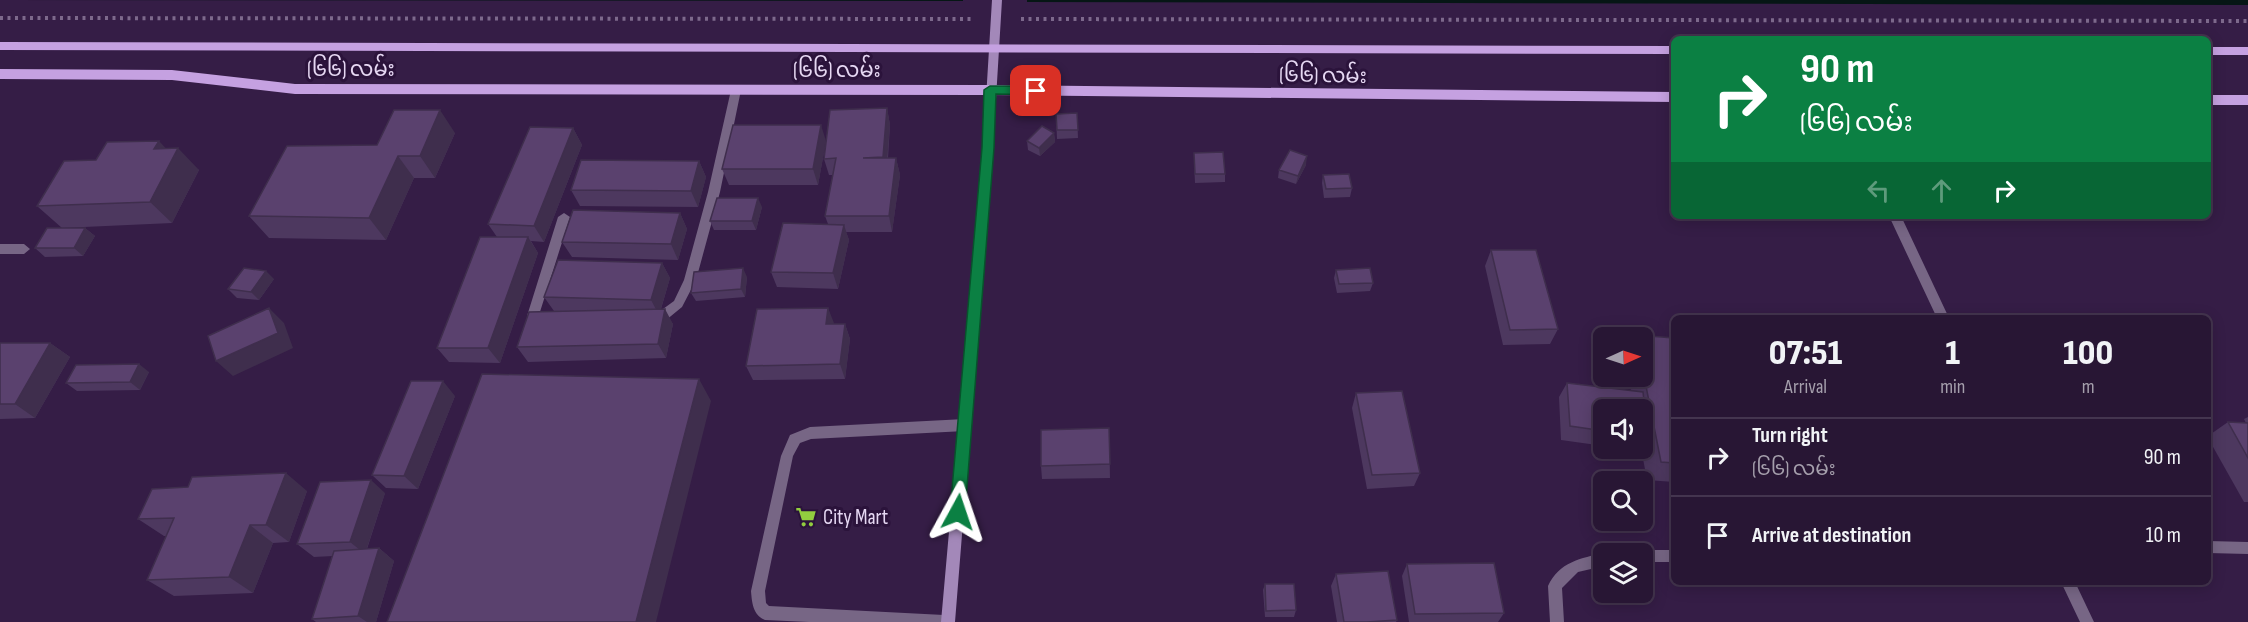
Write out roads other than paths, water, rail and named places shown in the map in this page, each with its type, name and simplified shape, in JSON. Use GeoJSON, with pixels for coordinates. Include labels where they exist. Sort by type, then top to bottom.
{"type":"FeatureCollection","features":[{"type":"Feature","properties":{"kind":"main road","name":"(၆၆) လမ်း"},"geometry":{"type":"LineString","coordinates":[[0,46],[1671,50]]}},
{"type":"Feature","properties":{"kind":"main road"},"geometry":{"type":"LineString","coordinates":[[2211,51],[2248,51]]}},
{"type":"Feature","properties":{"kind":"main road","name":"(၆၆) လမ်း"},"geometry":{"type":"LineString","coordinates":[[0,74],[172,75],[295,89],[990,90],[1671,97]]}},
{"type":"Feature","properties":{"kind":"main road"},"geometry":{"type":"LineString","coordinates":[[2211,100],[2248,100]]}},
{"type":"Feature","properties":{"kind":"street"},"geometry":{"type":"LineString","coordinates":[[965,425],[810,433],[795,439],[787,456],[758,591],[759,604],[765,613],[946,622],[965,425],[988,148],[997,1]]}},
{"type":"Feature","properties":{"kind":"street"},"geometry":{"type":"LineString","coordinates":[[645,321],[657,321],[678,304],[690,280],[714,192],[736,90]]}},
{"type":"Feature","properties":{"kind":"street"},"geometry":{"type":"LineString","coordinates":[[554,323],[538,322],[533,316],[564,217]]}},
{"type":"Feature","properties":{"kind":"street"},"geometry":{"type":"LineString","coordinates":[[1896,219],[1942,315]]}},
{"type":"Feature","properties":{"kind":"street"},"geometry":{"type":"LineString","coordinates":[[0,249],[24,249]]}},
{"type":"Feature","properties":{"kind":"street"},"geometry":{"type":"LineString","coordinates":[[2211,547],[2248,548]]}},
{"type":"Feature","properties":{"kind":"street"},"geometry":{"type":"LineString","coordinates":[[1653,556],[1671,556]]}},
{"type":"Feature","properties":{"kind":"street"},"geometry":{"type":"LineString","coordinates":[[1557,622],[1555,586],[1574,566],[1593,562]]}},
{"type":"Feature","properties":{"kind":"street"},"geometry":{"type":"LineString","coordinates":[[2069,585],[2087,622]]}},
{"type":"Feature","properties":{"kind":"place","name":"City Mart"},"geometry":{"type":"Point","coordinates":[806,517]}}]}
